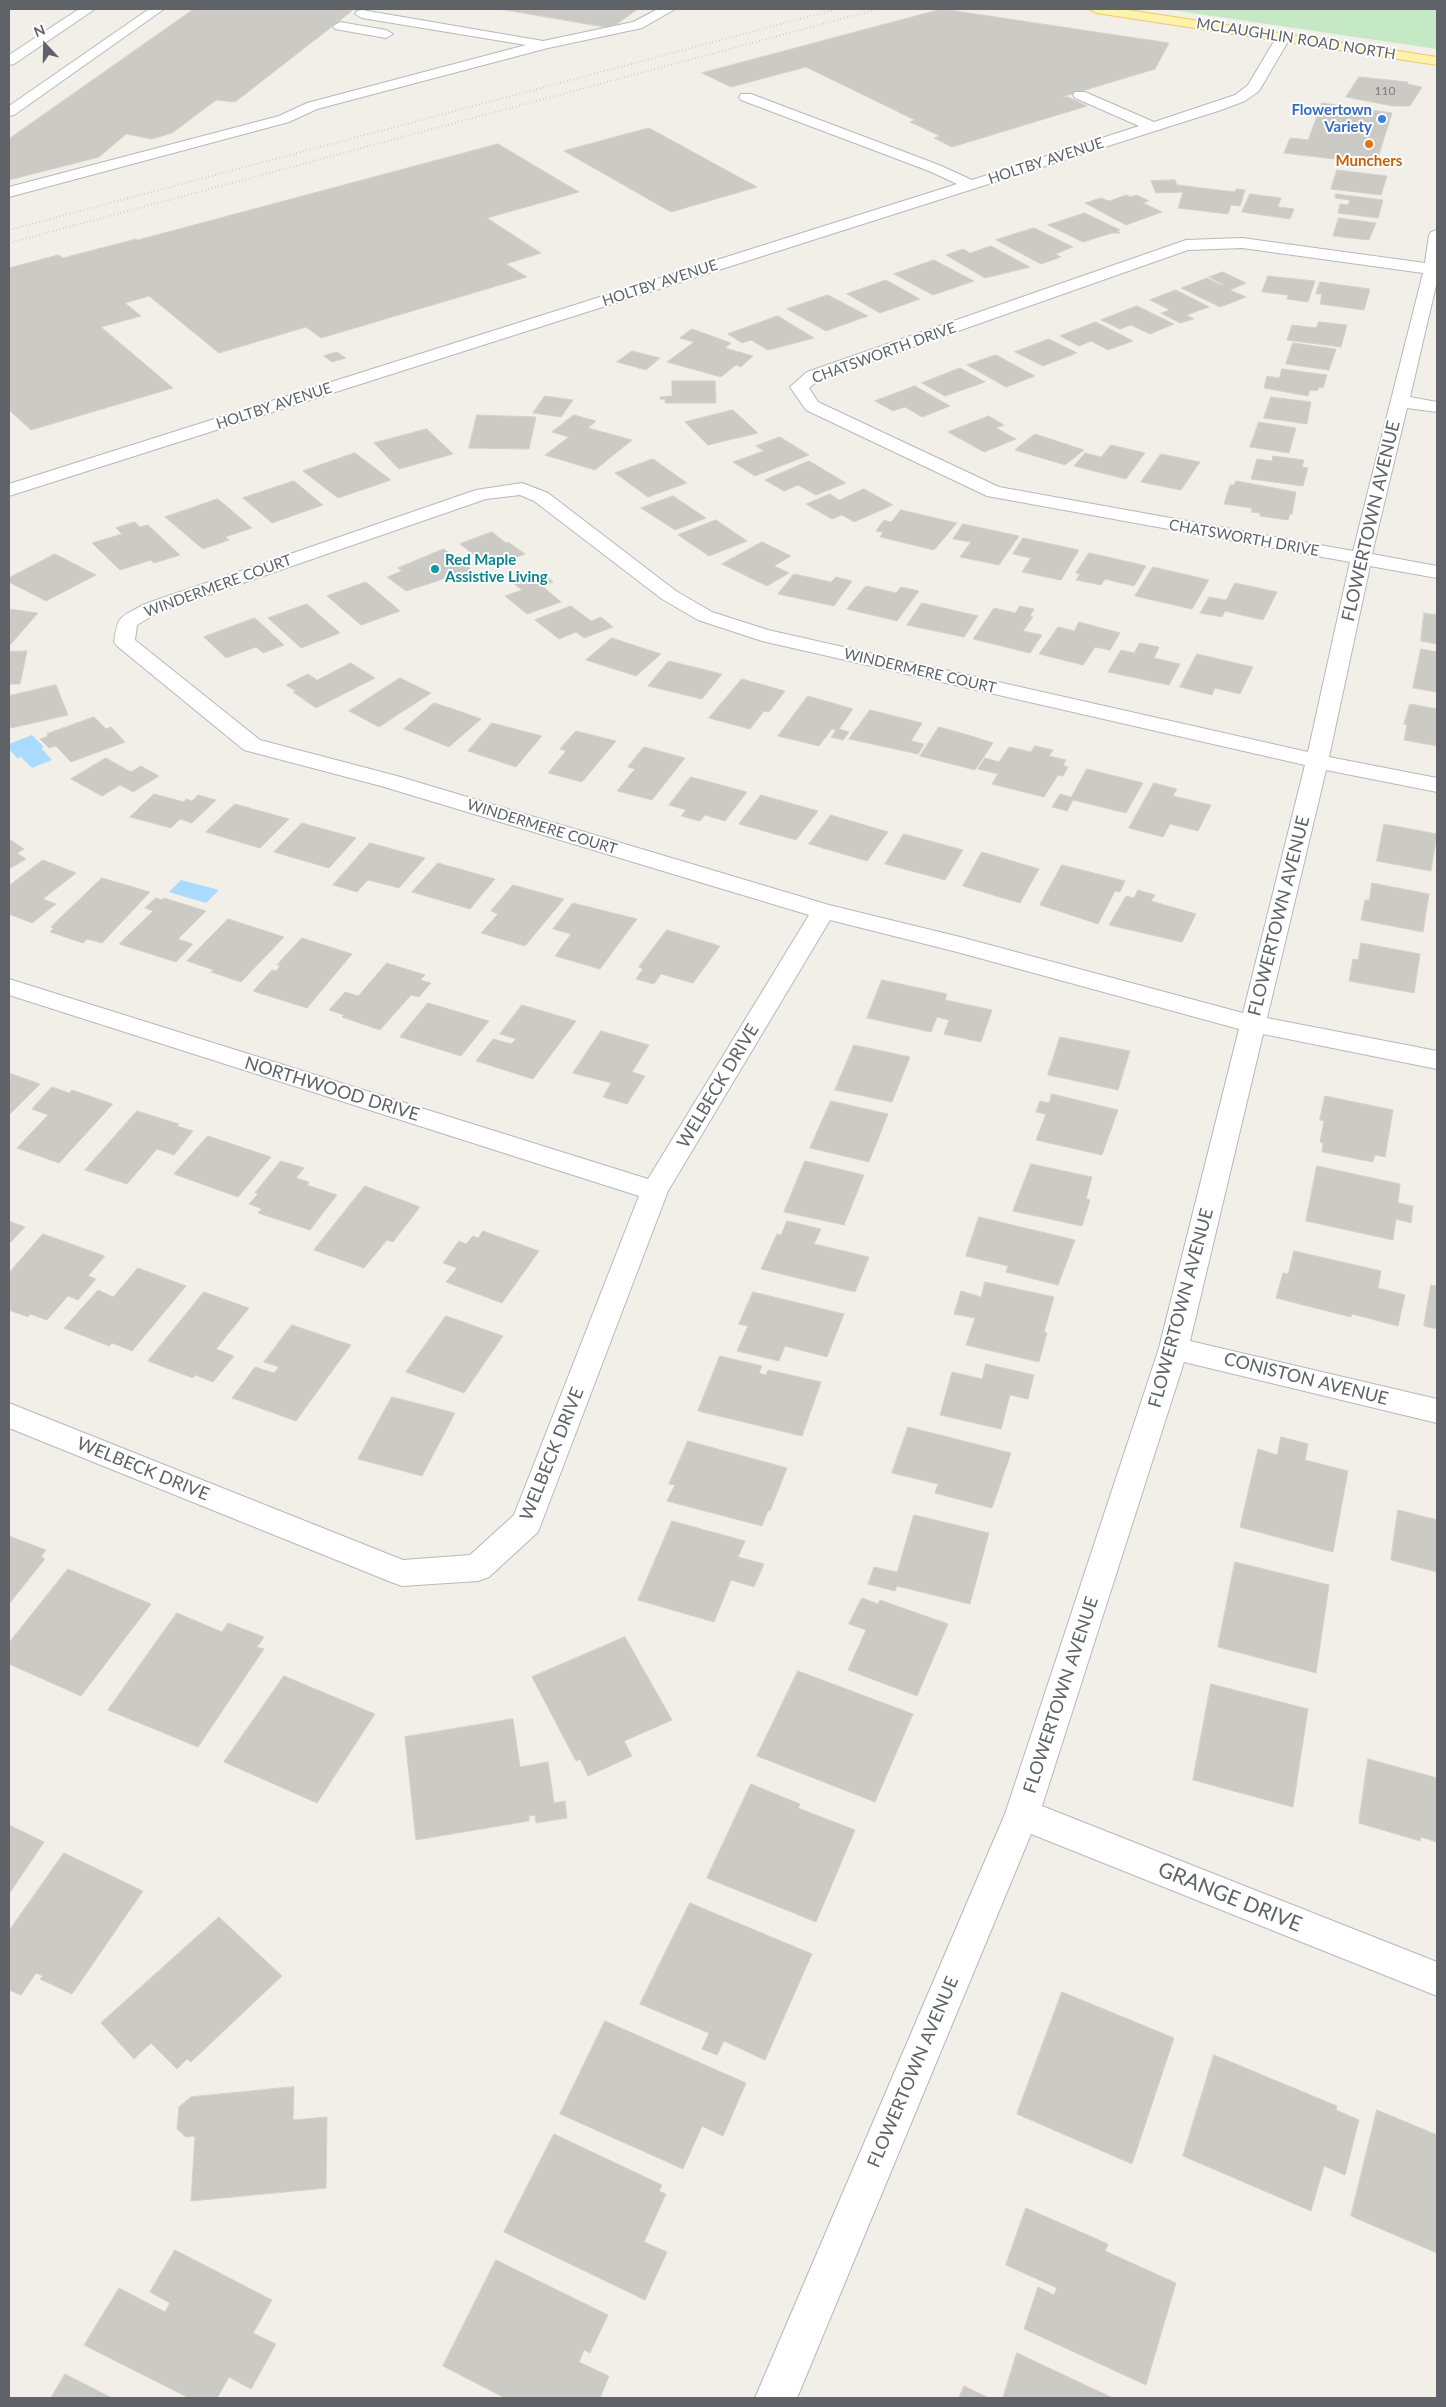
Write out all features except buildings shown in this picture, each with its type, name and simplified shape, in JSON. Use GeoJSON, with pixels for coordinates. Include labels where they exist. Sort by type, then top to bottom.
{"type":"FeatureCollection","features":[{"type":"Feature","properties":{"kind":"main road","name":"MCLAUGHLIN ROAD NORTH"},"geometry":{"type":"LineString","coordinates":[[1096,9],[1437,61]]}},
{"type":"Feature","properties":{"kind":"street"},"geometry":{"type":"LineString","coordinates":[[9,61],[88,9]]}},
{"type":"Feature","properties":{"kind":"street"},"geometry":{"type":"LineString","coordinates":[[9,112],[157,9]]}},
{"type":"Feature","properties":{"kind":"street"},"geometry":{"type":"LineString","coordinates":[[9,192],[284,119],[312,106],[547,44],[637,25],[668,9]]}},
{"type":"Feature","properties":{"kind":"street"},"geometry":{"type":"LineString","coordinates":[[362,14],[547,44]]}},
{"type":"Feature","properties":{"kind":"street"},"geometry":{"type":"LineString","coordinates":[[340,26],[392,34],[411,22]]}},
{"type":"Feature","properties":{"kind":"street","name":"HOLTBY AVENUE"},"geometry":{"type":"LineString","coordinates":[[9,490],[1240,98],[1254,88],[1283,38]]}},
{"type":"Feature","properties":{"kind":"street"},"geometry":{"type":"LineString","coordinates":[[1080,95],[1153,127]]}},
{"type":"Feature","properties":{"kind":"street"},"geometry":{"type":"LineString","coordinates":[[746,98],[934,168],[971,184]]}},
{"type":"Feature","properties":{"kind":"street","name":"FLOWERTOWN AVENUE"},"geometry":{"type":"LineString","coordinates":[[776,2398],[1022,1814],[1174,1348],[1317,762],[1361,559],[1435,269],[1437,235]]}},
{"type":"Feature","properties":{"kind":"street","name":"CHATSWORTH DRIVE"},"geometry":{"type":"LineString","coordinates":[[1361,559],[994,492],[812,406],[799,387],[813,376],[1186,245],[1242,243],[1435,269]]}},
{"type":"Feature","properties":{"kind":"street"},"geometry":{"type":"LineString","coordinates":[[1400,401],[1437,406]]}},
{"type":"Feature","properties":{"kind":"street","name":"WINDERMERE COURT"},"geometry":{"type":"LineString","coordinates":[[1317,762],[762,635],[705,616],[669,594],[541,497],[522,489],[483,494],[152,608],[127,622],[124,642],[252,745],[389,780],[823,911],[970,948],[1253,1024],[1437,1060]]}},
{"type":"Feature","properties":{"kind":"street"},"geometry":{"type":"LineString","coordinates":[[1361,559],[1437,572]]}},
{"type":"Feature","properties":{"kind":"street"},"geometry":{"type":"LineString","coordinates":[[1317,762],[1437,785]]}},
{"type":"Feature","properties":{"kind":"street","name":"WELBECK DRIVE"},"geometry":{"type":"LineString","coordinates":[[9,1415],[402,1573],[478,1568],[527,1523],[655,1191],[823,911]]}},
{"type":"Feature","properties":{"kind":"street","name":"NORTHWOOD DRIVE"},"geometry":{"type":"LineString","coordinates":[[9,987],[655,1191]]}},
{"type":"Feature","properties":{"kind":"street","name":"CONISTON AVENUE"},"geometry":{"type":"LineString","coordinates":[[1174,1348],[1437,1411]]}},
{"type":"Feature","properties":{"kind":"street","name":"GRANGE DRIVE"},"geometry":{"type":"LineString","coordinates":[[1022,1814],[1437,1980]]}},
{"type":"Feature","properties":{"kind":"green space"},"geometry":{"type":"Polygon","coordinates":[[[1165,9],[1437,9],[1437,49],[1165,9]]]}},
{"type":"Feature","properties":{"kind":"water"},"geometry":{"type":"Polygon","coordinates":[[[32,735],[44,747],[41,748],[52,760],[32,768],[21,757],[17,758],[9,749],[9,744],[32,735]]]}},
{"type":"Feature","properties":{"kind":"water"},"geometry":{"type":"Polygon","coordinates":[[[181,880],[219,890],[206,903],[169,892],[181,880]]]}},
{"type":"Feature","properties":{"kind":"railway"},"geometry":{"type":"LineString","coordinates":[[9,230],[837,9]]}},
{"type":"Feature","properties":{"kind":"railway"},"geometry":{"type":"LineString","coordinates":[[9,243],[878,9]]}},
{"type":"Feature","properties":{"kind":"place","name":"Flowertown Variety"},"geometry":{"type":"Point","coordinates":[1382,119]}},
{"type":"Feature","properties":{"kind":"place","name":"Munchers"},"geometry":{"type":"Point","coordinates":[1369,144]}},
{"type":"Feature","properties":{"kind":"place","name":"Red Maple Assistive Living"},"geometry":{"type":"Point","coordinates":[435,569]}}]}
